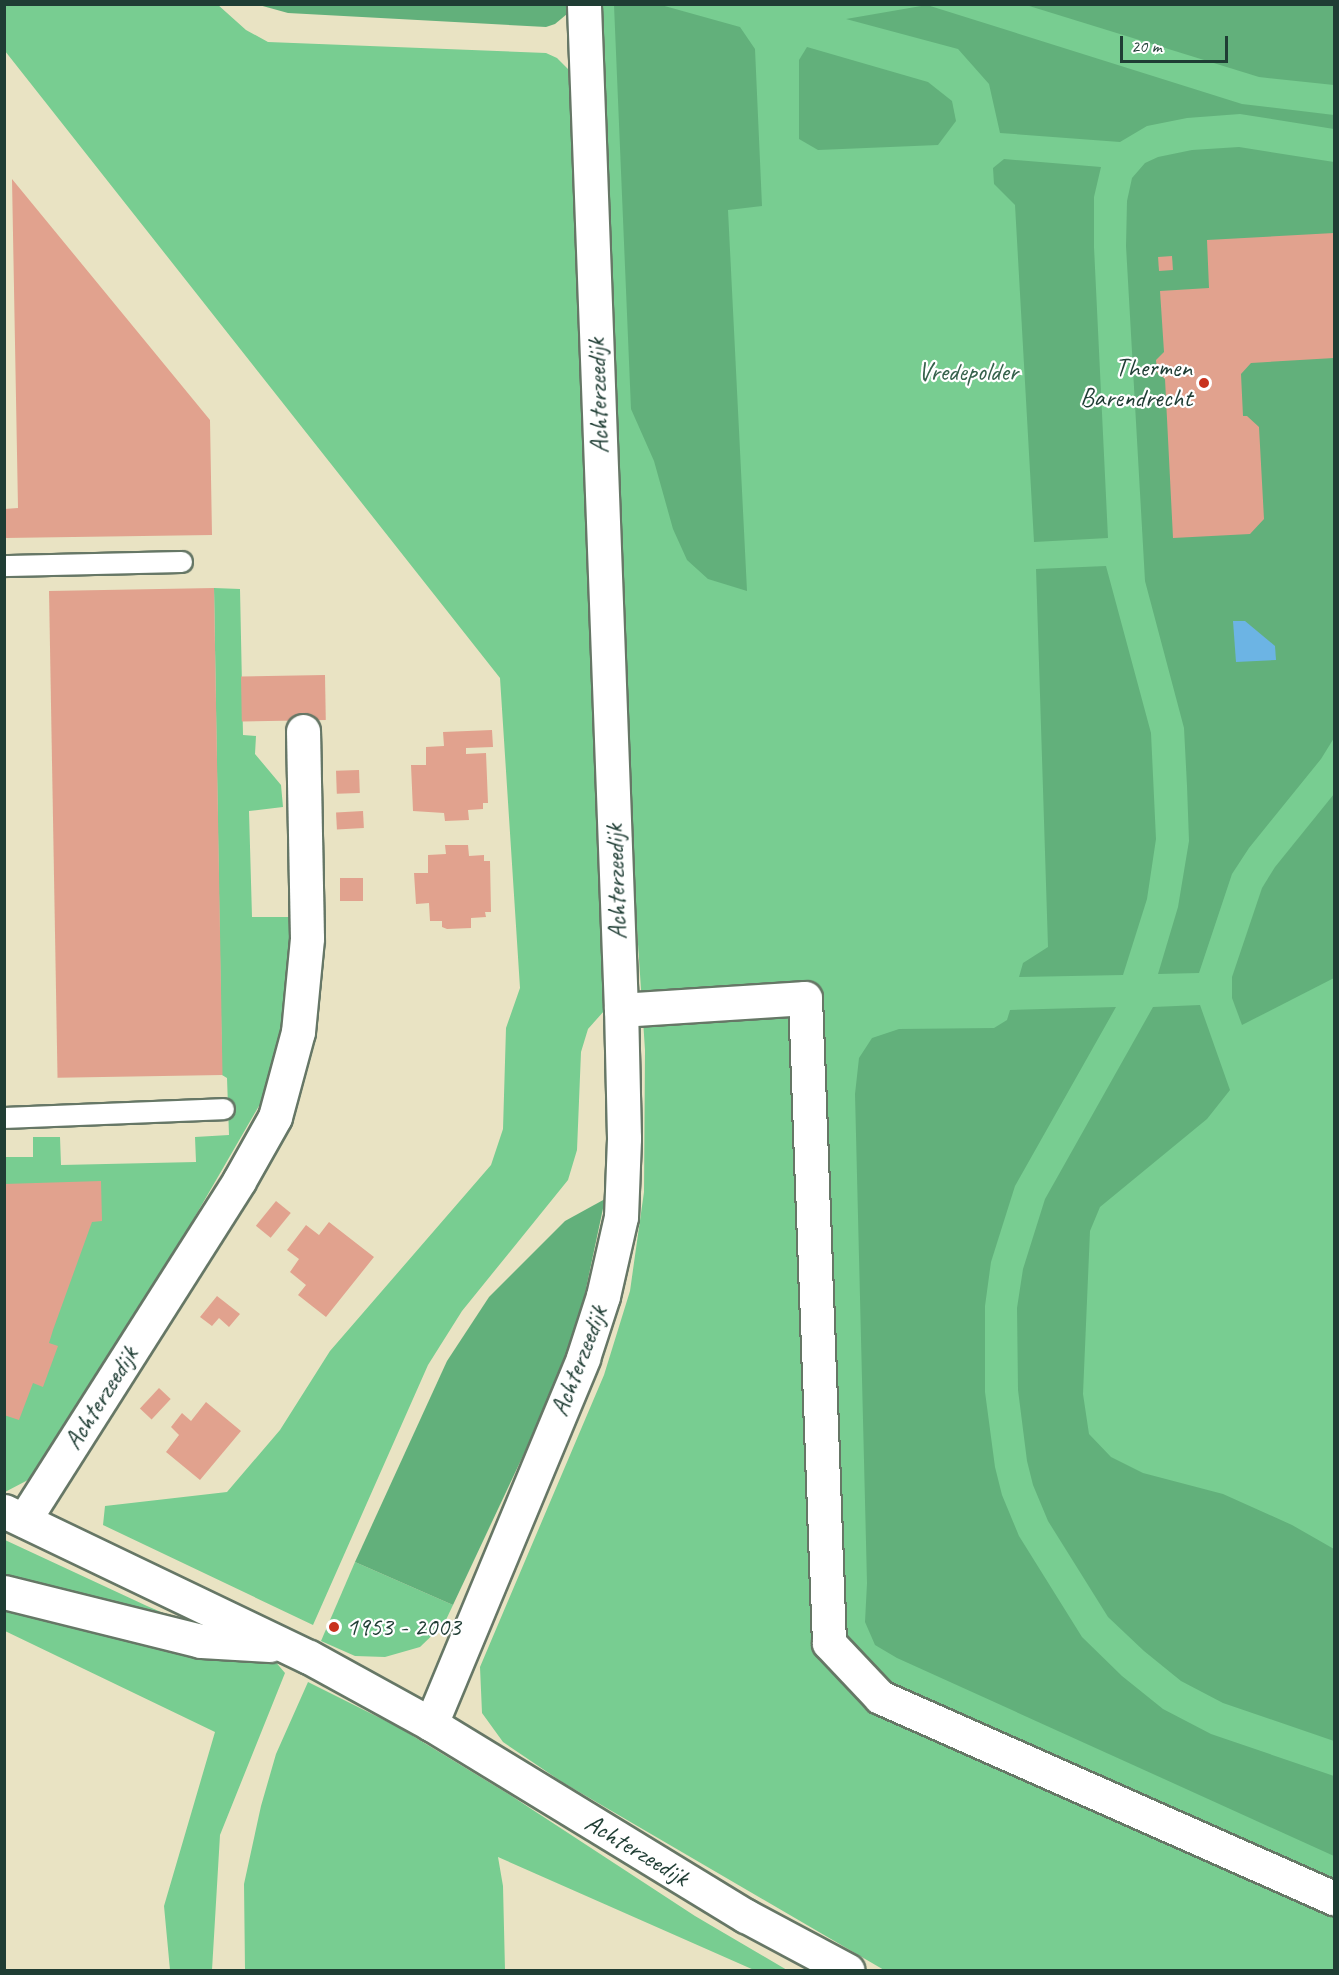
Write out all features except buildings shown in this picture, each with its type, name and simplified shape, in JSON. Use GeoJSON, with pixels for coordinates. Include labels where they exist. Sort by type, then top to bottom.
{"type":"FeatureCollection","features":[{"type":"Feature","properties":{"kind":"street","name":"Achterzeedijk"},"geometry":{"type":"LineString","coordinates":[[430,1724],[583,1358],[603,1296],[621,1217],[624,1138],[621,1010],[584,4]]}},
{"type":"Feature","properties":{"kind":"street","name":"Achterzeedijk"},"geometry":{"type":"LineString","coordinates":[[303,731],[307,939],[298,1032],[275,1117],[239,1181],[14,1516],[285,1646],[430,1724],[746,1916],[847,1971]]}},
{"type":"Feature","properties":{"kind":"street"},"geometry":{"type":"LineString","coordinates":[[621,1010],[806,998],[830,1643],[880,1696],[1335,1898]]}},
{"type":"Feature","properties":{"kind":"street","name":"Achterzeedijk"},"geometry":{"type":"LineString","coordinates":[[4,1592],[201,1641],[285,1646]]}},
{"type":"Feature","properties":{"kind":"lane"},"geometry":{"type":"LineString","coordinates":[[4,566],[182,561]]}},
{"type":"Feature","properties":{"kind":"lane"},"geometry":{"type":"LineString","coordinates":[[4,1118],[224,1108]]}},
{"type":"Feature","properties":{"kind":"green space"},"geometry":{"type":"Polygon","coordinates":[[[217,4],[246,30],[268,42],[546,53],[557,58],[568,69],[574,156],[602,885],[604,1011],[588,1029],[581,1052],[577,1150],[568,1180],[462,1311],[428,1365],[313,1625],[103,1525],[105,1506],[227,1492],[280,1430],[330,1351],[491,1165],[503,1129],[506,1028],[520,988],[500,678],[5,51],[5,5],[217,4]]]}},
{"type":"Feature","properties":{"kind":"green space"},"geometry":{"type":"Polygon","coordinates":[[[259,5],[567,5],[567,14],[555,24],[546,27],[288,13],[259,5]]]}},
{"type":"Feature","properties":{"kind":"green space","name":"Vredepolder"},"geometry":{"type":"Polygon","coordinates":[[[576,5],[1334,5],[1334,1970],[884,1970],[562,1782],[503,1742],[482,1713],[480,1667],[604,1375],[630,1291],[644,1192],[645,1050],[576,5]]]}},
{"type":"Feature","properties":{"kind":"green space"},"geometry":{"type":"Polygon","coordinates":[[[614,5],[661,5],[740,27],[755,49],[762,206],[728,210],[747,591],[708,579],[687,560],[673,529],[654,461],[631,409],[614,5]]]}},
{"type":"Feature","properties":{"kind":"green space"},"geometry":{"type":"Polygon","coordinates":[[[927,5],[1242,104],[1334,115],[1334,129],[1240,114],[1187,118],[1147,126],[1120,142],[1000,133],[989,84],[958,49],[846,19],[927,5]]]}},
{"type":"Feature","properties":{"kind":"green space"},"geometry":{"type":"Polygon","coordinates":[[[1026,5],[1334,5],[1334,85],[1259,77],[1026,5]]]}},
{"type":"Feature","properties":{"kind":"green space"},"geometry":{"type":"Polygon","coordinates":[[[807,47],[928,82],[952,101],[956,121],[938,145],[818,150],[799,139],[799,60],[807,47]]]}},
{"type":"Feature","properties":{"kind":"green space"},"geometry":{"type":"Polygon","coordinates":[[[1239,147],[1334,162],[1334,738],[1321,759],[1249,848],[1232,874],[1199,973],[1158,974],[1178,907],[1189,841],[1187,786],[1184,728],[1145,581],[1126,246],[1127,201],[1132,178],[1145,163],[1158,157],[1192,150],[1239,147]]]}},
{"type":"Feature","properties":{"kind":"green space"},"geometry":{"type":"Polygon","coordinates":[[[1004,159],[1101,167],[1094,197],[1094,247],[1108,538],[1034,542],[1015,205],[994,184],[993,168],[1004,159]]]}},
{"type":"Feature","properties":{"kind":"green space"},"geometry":{"type":"Polygon","coordinates":[[[1106,566],[1151,733],[1156,839],[1147,899],[1123,975],[1019,977],[1023,963],[1048,947],[1036,569],[1106,566]]]}},
{"type":"Feature","properties":{"kind":"green space"},"geometry":{"type":"Polygon","coordinates":[[[214,588],[240,589],[243,735],[256,736],[255,754],[281,785],[283,807],[249,811],[252,917],[293,917],[298,923],[274,1080],[49,1469],[5,1492],[5,1157],[33,1157],[33,1137],[60,1137],[61,1165],[196,1162],[195,1137],[229,1135],[227,1078],[222,1075],[214,588]]]}},
{"type":"Feature","properties":{"kind":"green space"},"geometry":{"type":"Polygon","coordinates":[[[1334,794],[1334,978],[1242,1025],[1232,998],[1232,977],[1262,888],[1275,867],[1334,794]]]}},
{"type":"Feature","properties":{"kind":"green space"},"geometry":{"type":"Polygon","coordinates":[[[1200,1005],[1230,1090],[1207,1119],[1100,1207],[1090,1231],[1083,1394],[1089,1434],[1111,1457],[1143,1473],[1223,1494],[1292,1525],[1334,1549],[1334,1741],[1223,1703],[1181,1681],[1144,1651],[1108,1617],[1048,1521],[1033,1485],[1027,1461],[1018,1390],[1017,1308],[1023,1269],[1045,1199],[1153,1007],[1200,1005]]]}},
{"type":"Feature","properties":{"kind":"green space"},"geometry":{"type":"Polygon","coordinates":[[[1116,1007],[1015,1186],[991,1262],[985,1306],[985,1392],[995,1467],[1002,1495],[1019,1536],[1082,1637],[1122,1676],[1163,1709],[1211,1734],[1334,1776],[1334,1856],[897,1658],[875,1645],[865,1622],[867,1583],[855,1094],[859,1058],[872,1038],[899,1029],[994,1028],[1007,1020],[1010,1010],[1116,1007]]]}},
{"type":"Feature","properties":{"kind":"green space"},"geometry":{"type":"Polygon","coordinates":[[[605,1199],[580,1317],[544,1411],[453,1605],[355,1562],[447,1361],[489,1297],[565,1221],[605,1199]]]}},
{"type":"Feature","properties":{"kind":"green space"},"geometry":{"type":"Polygon","coordinates":[[[5,1540],[147,1606],[203,1630],[5,1576],[5,1540]]]}},
{"type":"Feature","properties":{"kind":"green space"},"geometry":{"type":"Polygon","coordinates":[[[355,1562],[453,1605],[444,1624],[420,1647],[385,1657],[355,1656],[321,1641],[355,1562]]]}},
{"type":"Feature","properties":{"kind":"green space"},"geometry":{"type":"Polygon","coordinates":[[[4,1611],[274,1660],[285,1673],[220,1835],[212,1970],[170,1970],[164,1906],[215,1732],[5,1631],[4,1611]]]}},
{"type":"Feature","properties":{"kind":"green space"},"geometry":{"type":"Polygon","coordinates":[[[308,1682],[398,1727],[510,1795],[695,1916],[787,1970],[754,1970],[498,1857],[503,1886],[505,1970],[245,1970],[244,1884],[261,1806],[276,1754],[308,1682]]]}},
{"type":"Feature","properties":{"kind":"water"},"geometry":{"type":"Polygon","coordinates":[[[1233,621],[1245,621],[1275,646],[1276,660],[1236,662],[1233,621]]]}},
{"type":"Feature","properties":{"kind":"place","name":"Thermen Barendrecht"},"geometry":{"type":"Point","coordinates":[1204,383]}},
{"type":"Feature","properties":{"kind":"place","name":"1953 - 2003"},"geometry":{"type":"Point","coordinates":[334,1627]}}]}
